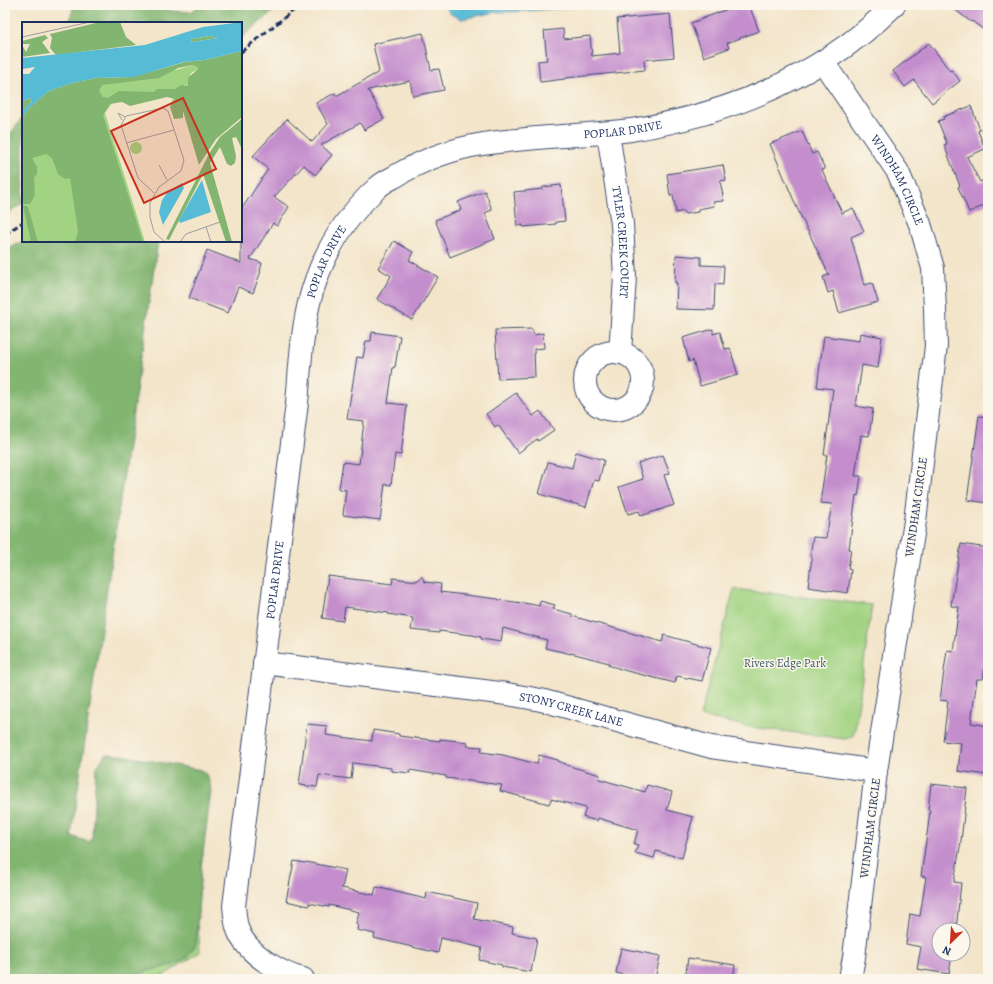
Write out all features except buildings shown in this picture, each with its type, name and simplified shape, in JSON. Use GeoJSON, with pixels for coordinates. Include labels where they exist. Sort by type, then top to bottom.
{"type":"FeatureCollection","features":[{"type":"Feature","properties":{"kind":"street","name":"POPLAR DRIVE"},"geometry":{"type":"LineString","coordinates":[[303,979],[283,972],[262,959],[247,945],[238,932],[234,906],[297,403],[304,335],[309,304],[318,272],[332,244],[354,211],[378,186],[410,167],[432,157],[454,150],[482,144],[608,133],[666,124],[703,115],[743,102],[780,85],[823,62],[853,41],[880,19],[894,5]]}},
{"type":"Feature","properties":{"kind":"street","name":"WINDHAM CIRCLE"},"geometry":{"type":"LineString","coordinates":[[823,62],[898,172],[920,224],[933,268],[935,309],[936,346],[915,521],[876,771],[854,957],[850,979]]}},
{"type":"Feature","properties":{"kind":"street","name":"TYLER CREEK COURT"},"geometry":{"type":"LineString","coordinates":[[608,133],[622,224],[625,277],[620,353]]}},
{"type":"Feature","properties":{"kind":"street","name":"STONY CREEK LANE"},"geometry":{"type":"LineString","coordinates":[[264,663],[507,694],[541,700],[711,747],[876,771]]}},
{"type":"Feature","properties":{"kind":"green space"},"geometry":{"type":"Polygon","coordinates":[[[74,5],[164,5],[171,11],[191,12],[200,5],[281,5],[242,37],[242,22],[69,22],[74,5]]]}},
{"type":"Feature","properties":{"kind":"green space"},"geometry":{"type":"Polygon","coordinates":[[[22,118],[22,204],[5,216],[5,137],[11,133],[22,118]]]}},
{"type":"Feature","properties":{"kind":"green space"},"geometry":{"type":"Polygon","coordinates":[[[22,242],[158,242],[71,836],[89,842],[92,838],[96,769],[105,754],[121,755],[201,770],[209,779],[211,791],[201,868],[196,943],[192,951],[182,961],[170,966],[147,971],[130,979],[5,979],[5,251],[22,242]]]}},
{"type":"Feature","properties":{"kind":"green space","name":"Rivers Edge Park"},"geometry":{"type":"Polygon","coordinates":[[[734,589],[872,605],[855,730],[852,737],[845,739],[749,727],[700,716],[734,589]]]}},
{"type":"Feature","properties":{"kind":"green space"},"geometry":{"type":"Polygon","coordinates":[[[198,927],[200,952],[158,979],[121,979],[198,927]]]}},
{"type":"Feature","properties":{"kind":"water"},"geometry":{"type":"Polygon","coordinates":[[[444,5],[593,5],[529,11],[496,12],[462,19],[451,14],[444,5]]]}},
{"type":"Feature","properties":{"kind":"railway"},"geometry":{"type":"LineString","coordinates":[[242,51],[300,5]]}},
{"type":"Feature","properties":{"kind":"railway"},"geometry":{"type":"LineString","coordinates":[[5,234],[22,223]]}}]}
